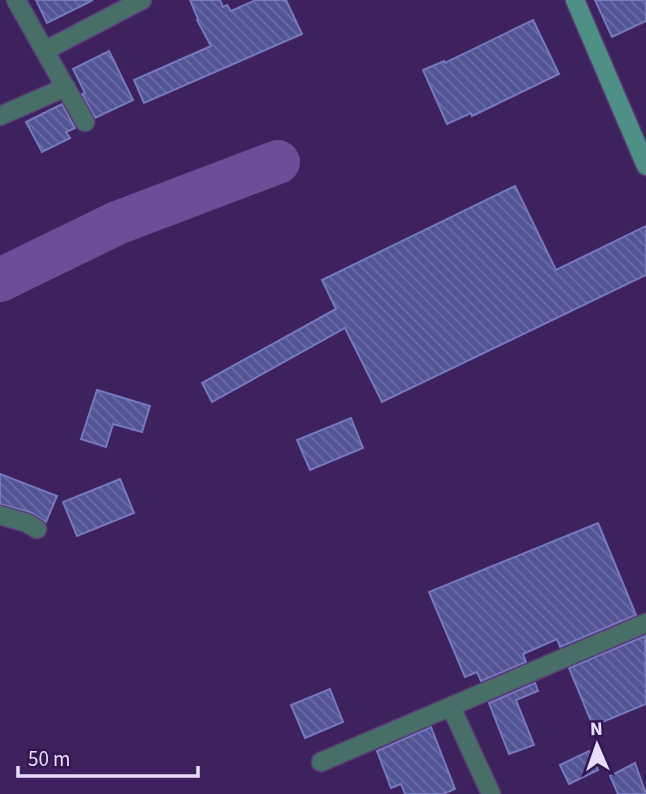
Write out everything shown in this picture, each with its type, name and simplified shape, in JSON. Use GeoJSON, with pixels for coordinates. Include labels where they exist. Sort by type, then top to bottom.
{"type":"FeatureCollection","features":[{"type":"Feature","properties":{"kind":"main road"},"geometry":{"type":"LineString","coordinates":[[575,0],[646,166]]}},
{"type":"Feature","properties":{"kind":"street"},"geometry":{"type":"LineString","coordinates":[[16,0],[85,122]]}},
{"type":"Feature","properties":{"kind":"street"},"geometry":{"type":"LineString","coordinates":[[46,50],[142,0]]}},
{"type":"Feature","properties":{"kind":"street"},"geometry":{"type":"LineString","coordinates":[[0,116],[66,87]]}},
{"type":"Feature","properties":{"kind":"street"},"geometry":{"type":"LineString","coordinates":[[0,515],[37,529]]}},
{"type":"Feature","properties":{"kind":"street"},"geometry":{"type":"LineString","coordinates":[[321,762],[646,623]]}},
{"type":"Feature","properties":{"kind":"street"},"geometry":{"type":"LineString","coordinates":[[450,707],[491,794]]}},
{"type":"Feature","properties":{"kind":"building"},"geometry":{"type":"Polygon","coordinates":[[[36,0],[93,0],[47,23],[36,0]]]}},
{"type":"Feature","properties":{"kind":"building"},"geometry":{"type":"Polygon","coordinates":[[[190,0],[220,0],[223,7],[227,5],[231,11],[256,0],[286,0],[302,34],[144,103],[134,80],[211,46],[190,0]]]}},
{"type":"Feature","properties":{"kind":"building"},"geometry":{"type":"Polygon","coordinates":[[[595,0],[646,0],[646,21],[612,37],[595,0]]]}},
{"type":"Feature","properties":{"kind":"building"},"geometry":{"type":"Polygon","coordinates":[[[533,20],[559,74],[472,116],[471,113],[447,124],[423,70],[444,61],[445,63],[533,20]]]}},
{"type":"Feature","properties":{"kind":"building"},"geometry":{"type":"Polygon","coordinates":[[[109,51],[133,100],[95,118],[73,69],[109,51]]]}},
{"type":"Feature","properties":{"kind":"building"},"geometry":{"type":"Polygon","coordinates":[[[62,104],[75,128],[66,132],[70,138],[42,152],[26,122],[62,104]]]}},
{"type":"Feature","properties":{"kind":"building"},"geometry":{"type":"Polygon","coordinates":[[[515,186],[556,270],[646,226],[646,275],[382,402],[345,328],[212,402],[202,383],[336,309],[322,280],[515,186]]]}},
{"type":"Feature","properties":{"kind":"building"},"geometry":{"type":"Polygon","coordinates":[[[97,390],[150,406],[142,432],[113,424],[106,447],[81,439],[97,390]]]}},
{"type":"Feature","properties":{"kind":"building"},"geometry":{"type":"Polygon","coordinates":[[[351,418],[363,448],[310,470],[297,440],[351,418]]]}},
{"type":"Feature","properties":{"kind":"building"},"geometry":{"type":"Polygon","coordinates":[[[0,474],[57,496],[46,522],[30,512],[0,504],[0,474]]]}},
{"type":"Feature","properties":{"kind":"building"},"geometry":{"type":"Polygon","coordinates":[[[120,479],[134,513],[77,536],[63,502],[120,479]]]}},
{"type":"Feature","properties":{"kind":"building"},"geometry":{"type":"Polygon","coordinates":[[[598,523],[636,615],[560,647],[557,639],[523,654],[526,662],[481,681],[477,672],[465,677],[429,592],[598,523]]]}},
{"type":"Feature","properties":{"kind":"building"},"geometry":{"type":"Polygon","coordinates":[[[645,636],[646,704],[593,726],[569,668],[645,636]]]}},
{"type":"Feature","properties":{"kind":"building"},"geometry":{"type":"Polygon","coordinates":[[[535,683],[538,691],[516,700],[534,745],[509,754],[489,703],[535,683]]]}},
{"type":"Feature","properties":{"kind":"building"},"geometry":{"type":"Polygon","coordinates":[[[330,689],[343,722],[305,738],[291,705],[330,689]]]}},
{"type":"Feature","properties":{"kind":"building"},"geometry":{"type":"Polygon","coordinates":[[[431,727],[455,789],[443,794],[405,794],[401,784],[391,788],[377,751],[431,727]]]}},
{"type":"Feature","properties":{"kind":"building"},"geometry":{"type":"Polygon","coordinates":[[[589,751],[598,770],[569,784],[560,765],[589,751]]]}},
{"type":"Feature","properties":{"kind":"building"},"geometry":{"type":"Polygon","coordinates":[[[635,763],[646,794],[618,794],[610,776],[635,763]]]}},
{"type":"Feature","properties":{"kind":"waterway"},"geometry":{"type":"LineString","coordinates":[[0,280],[117,223],[278,162]]}}]}
